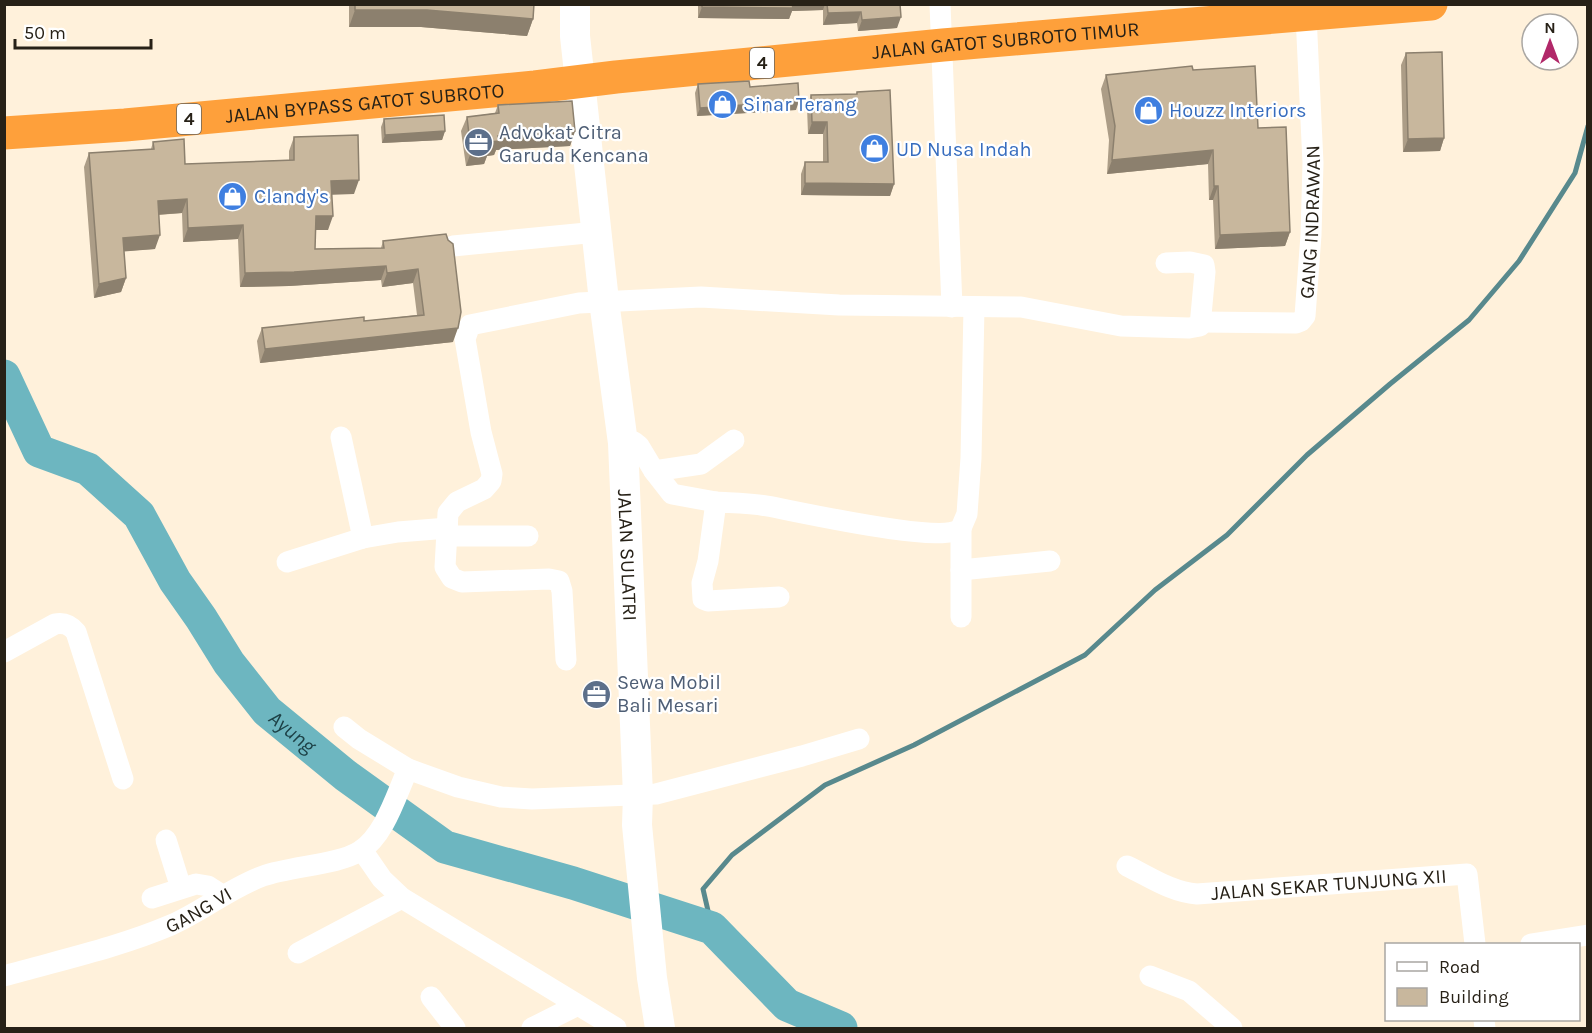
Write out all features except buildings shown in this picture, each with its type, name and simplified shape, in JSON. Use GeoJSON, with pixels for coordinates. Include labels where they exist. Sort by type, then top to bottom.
{"type":"FeatureCollection","features":[{"type":"Feature","properties":{"kind":"highway","name":"JALAN GATOT SUBROTO TIMUR"},"geometry":{"type":"LineString","coordinates":[[581,82],[943,51],[1431,4]]}},
{"type":"Feature","properties":{"kind":"highway","name":"JALAN BYPASS GATOT SUBROTO"},"geometry":{"type":"LineString","coordinates":[[4,134],[125,125],[581,82]]}},
{"type":"Feature","properties":{"kind":"main road","name":"JALAN SULATRI"},"geometry":{"type":"LineString","coordinates":[[574,4],[575,36],[604,301],[623,442],[638,825],[652,978],[660,1029]]}},
{"type":"Feature","properties":{"kind":"street"},"geometry":{"type":"LineString","coordinates":[[940,4],[952,307]]}},
{"type":"Feature","properties":{"kind":"street","name":"GANG INDRAWAN"},"geometry":{"type":"LineString","coordinates":[[1201,322],[1296,323],[1305,316],[1313,171],[1306,15]]}},
{"type":"Feature","properties":{"kind":"street"},"geometry":{"type":"LineString","coordinates":[[453,246],[597,232]]}},
{"type":"Feature","properties":{"kind":"street"},"geometry":{"type":"LineString","coordinates":[[567,660],[562,591],[559,581],[458,581],[448,573],[445,567],[448,513],[457,502],[484,489],[491,481],[492,474],[481,432],[465,339],[470,325],[553,308],[604,301],[701,297],[839,305],[1021,307],[1121,326],[1190,328],[1200,326],[1204,265],[1190,262],[1166,263]]}},
{"type":"Feature","properties":{"kind":"street"},"geometry":{"type":"LineString","coordinates":[[961,617],[961,528],[967,514],[971,458],[974,306]]}},
{"type":"Feature","properties":{"kind":"street"},"geometry":{"type":"LineString","coordinates":[[341,437],[363,538]]}},
{"type":"Feature","properties":{"kind":"street"},"geometry":{"type":"LineString","coordinates":[[654,471],[701,464],[734,440]]}},
{"type":"Feature","properties":{"kind":"street"},"geometry":{"type":"LineString","coordinates":[[623,442],[634,442],[639,446],[654,471],[672,494],[716,502],[764,506],[849,523],[950,533],[961,528]]}},
{"type":"Feature","properties":{"kind":"street"},"geometry":{"type":"LineString","coordinates":[[716,502],[708,561],[702,583],[703,599],[708,602],[779,597]]}},
{"type":"Feature","properties":{"kind":"street"},"geometry":{"type":"LineString","coordinates":[[287,562],[363,538],[398,532],[528,536]]}},
{"type":"Feature","properties":{"kind":"street"},"geometry":{"type":"LineString","coordinates":[[961,570],[1050,561]]}},
{"type":"Feature","properties":{"kind":"street"},"geometry":{"type":"LineString","coordinates":[[4,652],[55,624],[72,627],[76,632],[123,779]]}},
{"type":"Feature","properties":{"kind":"street"},"geometry":{"type":"LineString","coordinates":[[344,727],[359,739],[408,769],[458,786],[501,797],[532,799],[656,794],[859,739]]}},
{"type":"Feature","properties":{"kind":"street","name":"GANG VI"},"geometry":{"type":"LineString","coordinates":[[4,976],[131,941],[193,915],[222,895],[277,871],[341,858],[362,850],[381,830],[408,769]]}},
{"type":"Feature","properties":{"kind":"street"},"geometry":{"type":"LineString","coordinates":[[166,840],[181,888]]}},
{"type":"Feature","properties":{"kind":"street"},"geometry":{"type":"LineString","coordinates":[[362,850],[382,879],[402,898],[616,1029]]}},
{"type":"Feature","properties":{"kind":"street","name":"JALAN SEKAR TUNJUNG XII"},"geometry":{"type":"LineString","coordinates":[[1126,866],[1166,886],[1184,893],[1197,894],[1467,874],[1475,943]]}},
{"type":"Feature","properties":{"kind":"street"},"geometry":{"type":"LineString","coordinates":[[152,898],[196,884],[203,884],[222,895]]}},
{"type":"Feature","properties":{"kind":"street"},"geometry":{"type":"LineString","coordinates":[[298,953],[402,898]]}},
{"type":"Feature","properties":{"kind":"street"},"geometry":{"type":"LineString","coordinates":[[1542,943],[1587,935]]}},
{"type":"Feature","properties":{"kind":"street"},"geometry":{"type":"LineString","coordinates":[[1150,976],[1189,991],[1232,1029]]}},
{"type":"Feature","properties":{"kind":"street"},"geometry":{"type":"LineString","coordinates":[[430,998],[455,1029]]}},
{"type":"Feature","properties":{"kind":"street"},"geometry":{"type":"LineString","coordinates":[[532,1029],[576,1006]]}},
{"type":"Feature","properties":{"kind":"waterway"},"geometry":{"type":"LineString","coordinates":[[712,928],[703,889],[732,855],[825,785],[914,745],[1085,655],[1155,590],[1227,535],[1307,455],[1469,320],[1519,261],[1575,173],[1588,126]]}},
{"type":"Feature","properties":{"kind":"waterway","name":"Ayung"},"geometry":{"type":"LineString","coordinates":[[4,376],[39,451],[88,469],[139,515],[175,581],[229,663],[267,711],[345,775],[445,847],[573,883],[712,928],[787,1005],[841,1028]]}},
{"type":"Feature","properties":{"kind":"place","name":"Sinar Terang"},"geometry":{"type":"Point","coordinates":[722,104]}},
{"type":"Feature","properties":{"kind":"place","name":"Houzz Interiors"},"geometry":{"type":"Point","coordinates":[1148,110]}},
{"type":"Feature","properties":{"kind":"place","name":"Advokat Citra Garuda Kencana"},"geometry":{"type":"Point","coordinates":[478,143]}},
{"type":"Feature","properties":{"kind":"place","name":"UD Nusa Indah"},"geometry":{"type":"Point","coordinates":[875,149]}},
{"type":"Feature","properties":{"kind":"place","name":"Clandy's"},"geometry":{"type":"Point","coordinates":[233,196]}},
{"type":"Feature","properties":{"kind":"place","name":"Sewa Mobil Bali Mesari"},"geometry":{"type":"Point","coordinates":[596,694]}}]}
